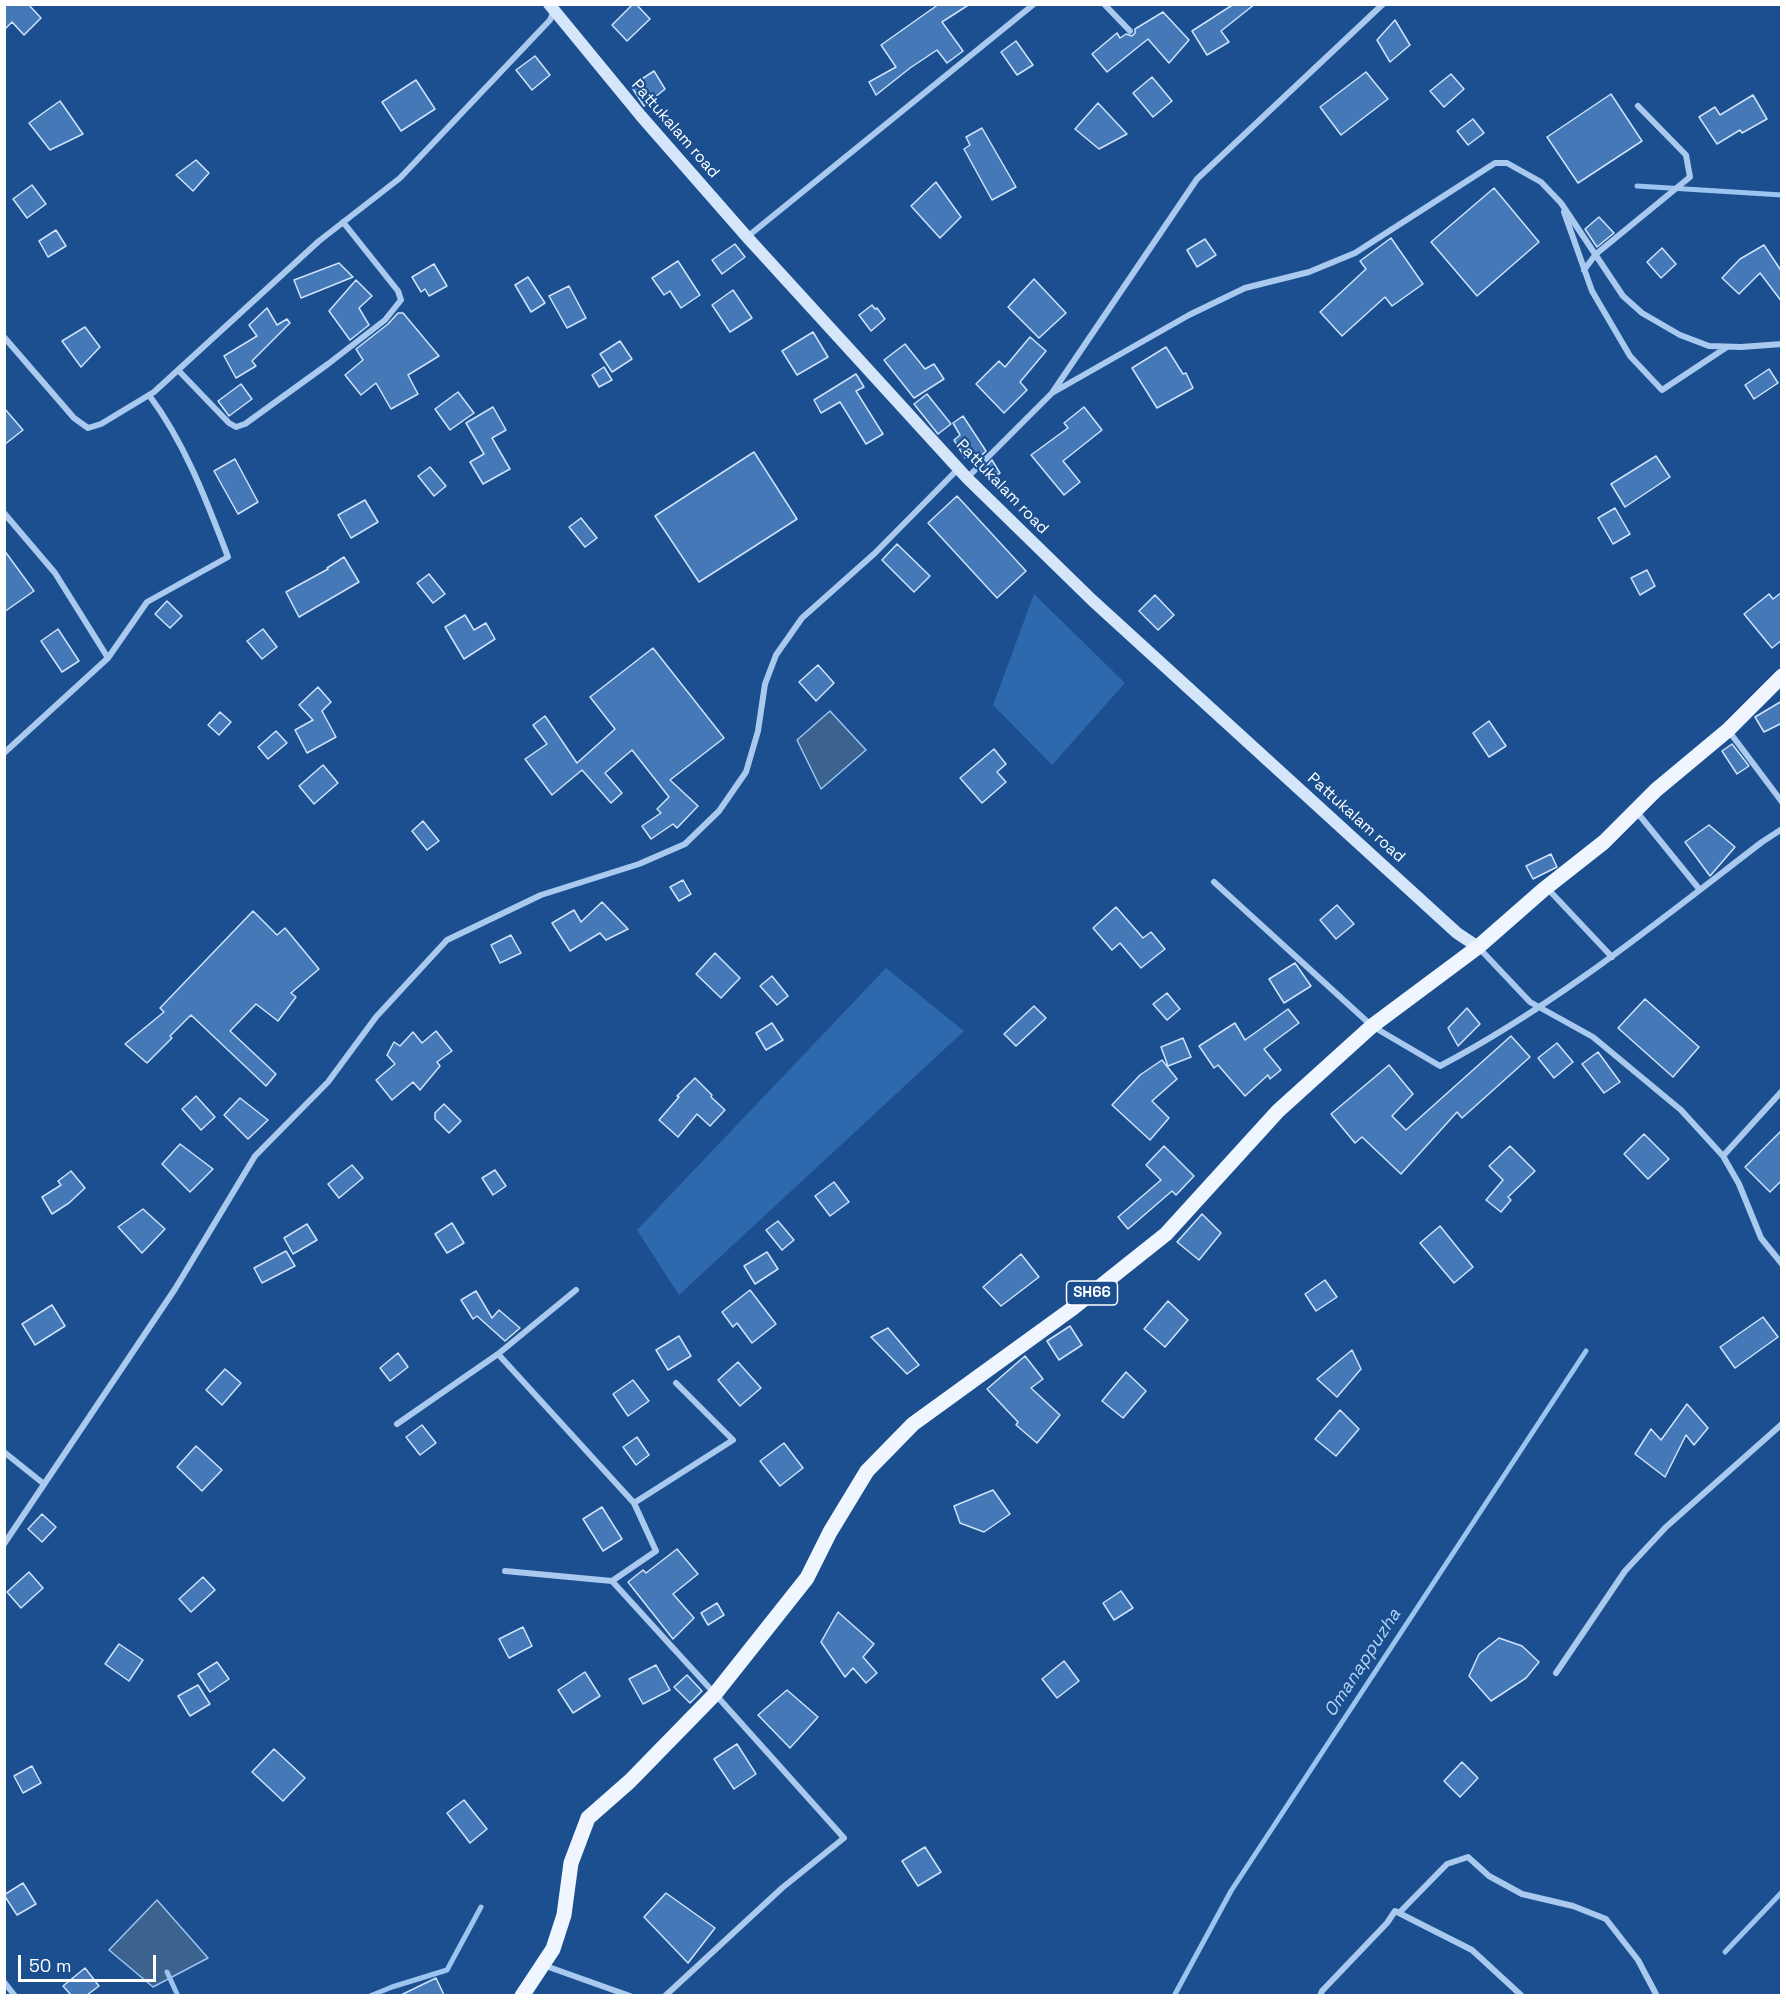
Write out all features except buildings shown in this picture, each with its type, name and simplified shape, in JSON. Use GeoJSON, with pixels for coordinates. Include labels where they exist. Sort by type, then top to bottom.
{"type":"FeatureCollection","features":[{"type":"Feature","properties":{"kind":"main road","name":"Pattukalam road"},"geometry":{"type":"LineString","coordinates":[[552,8],[641,116],[747,237],[963,473],[1092,600],[1457,933],[1478,947]]}},
{"type":"Feature","properties":{"kind":"main road","name":"SH66"},"geometry":{"type":"LineString","coordinates":[[522,1995],[553,1949],[564,1915],[571,1863],[588,1818],[630,1781],[715,1694],[807,1578],[830,1532],[867,1471],[913,1424],[1073,1308],[1166,1234],[1278,1111],[1372,1026],[1478,947],[1546,887],[1604,842],[1656,790],[1728,730],[1782,676]]}},
{"type":"Feature","properties":{"kind":"street"},"geometry":{"type":"LineString","coordinates":[[747,237],[1034,4]]}},
{"type":"Feature","properties":{"kind":"street"},"geometry":{"type":"LineString","coordinates":[[1104,4],[1130,31]]}},
{"type":"Feature","properties":{"kind":"street"},"geometry":{"type":"LineString","coordinates":[[1052,393],[1197,179],[1383,4]]}},
{"type":"Feature","properties":{"kind":"street"},"geometry":{"type":"LineString","coordinates":[[4,337],[74,418],[88,428],[101,424],[149,395],[292,265],[400,178],[550,20],[552,8]]}},
{"type":"Feature","properties":{"kind":"street"},"geometry":{"type":"LineString","coordinates":[[1584,270],[1596,254],[1690,177],[1686,155],[1638,106]]}},
{"type":"Feature","properties":{"kind":"street"},"geometry":{"type":"LineString","coordinates":[[4,1544],[175,1289],[255,1156],[328,1082],[375,1017],[447,940],[541,895],[639,864],[685,844],[719,811],[746,772],[758,731],[765,684],[776,655],[802,618],[1052,393],[1189,315],[1245,288],[1309,272],[1355,253],[1495,163],[1507,163],[1541,182],[1561,202],[1623,296],[1642,313],[1680,335],[1709,346],[1782,344]]}},
{"type":"Feature","properties":{"kind":"street"},"geometry":{"type":"LineString","coordinates":[[1561,202],[1592,291],[1630,356],[1662,390],[1728,347]]}},
{"type":"Feature","properties":{"kind":"street"},"geometry":{"type":"LineString","coordinates":[[178,370],[228,423],[236,427],[245,424],[386,320],[401,300],[398,291],[343,222]]}},
{"type":"Feature","properties":{"kind":"street"},"geometry":{"type":"LineString","coordinates":[[4,753],[108,658],[147,602],[228,557],[204,494],[160,411],[149,395]]}},
{"type":"Feature","properties":{"kind":"street"},"geometry":{"type":"LineString","coordinates":[[4,513],[55,573],[108,658]]}},
{"type":"Feature","properties":{"kind":"street"},"geometry":{"type":"LineString","coordinates":[[1728,730],[1782,802]]}},
{"type":"Feature","properties":{"kind":"street"},"geometry":{"type":"LineString","coordinates":[[1635,811],[1700,890]]}},
{"type":"Feature","properties":{"kind":"street"},"geometry":{"type":"LineString","coordinates":[[1214,882],[1372,1026],[1440,1066],[1482,1043],[1612,957],[1782,829]]}},
{"type":"Feature","properties":{"kind":"street"},"geometry":{"type":"LineString","coordinates":[[1546,887],[1612,957]]}},
{"type":"Feature","properties":{"kind":"street"},"geometry":{"type":"LineString","coordinates":[[1478,947],[1530,1002],[1593,1037],[1681,1110],[1723,1156],[1739,1184],[1761,1238],[1782,1264]]}},
{"type":"Feature","properties":{"kind":"street"},"geometry":{"type":"LineString","coordinates":[[1723,1156],[1782,1090]]}},
{"type":"Feature","properties":{"kind":"street"},"geometry":{"type":"LineString","coordinates":[[397,1424],[498,1354],[576,1290]]}},
{"type":"Feature","properties":{"kind":"street"},"geometry":{"type":"LineString","coordinates":[[498,1354],[634,1503],[656,1551],[612,1581],[505,1571]]}},
{"type":"Feature","properties":{"kind":"street"},"geometry":{"type":"LineString","coordinates":[[634,1503],[733,1440],[676,1383]]}},
{"type":"Feature","properties":{"kind":"street"},"geometry":{"type":"LineString","coordinates":[[1556,1673],[1625,1571],[1666,1527],[1782,1424]]}},
{"type":"Feature","properties":{"kind":"street"},"geometry":{"type":"LineString","coordinates":[[4,1452],[44,1484]]}},
{"type":"Feature","properties":{"kind":"street"},"geometry":{"type":"LineString","coordinates":[[612,1581],[844,1838],[782,1888],[665,1995]]}},
{"type":"Feature","properties":{"kind":"street"},"geometry":{"type":"LineString","coordinates":[[1400,1913],[1447,1864],[1468,1857],[1489,1876],[1522,1894],[1573,1906],[1606,1919],[1638,1960],[1657,1995]]}},
{"type":"Feature","properties":{"kind":"street"},"geometry":{"type":"LineString","coordinates":[[1320,1995],[1387,1923],[1395,1911],[1472,1950],[1522,1995]]}},
{"type":"Feature","properties":{"kind":"street"},"geometry":{"type":"LineString","coordinates":[[542,1965],[630,1995]]}},
{"type":"Feature","properties":{"kind":"street"},"geometry":{"type":"LineString","coordinates":[[4,1982],[15,1995]]}},
{"type":"Feature","properties":{"kind":"shaded area"},"geometry":{"type":"Polygon","coordinates":[[[1034,594],[1125,683],[1052,765],[993,705],[1034,594]]]}},
{"type":"Feature","properties":{"kind":"shaded area"},"geometry":{"type":"Polygon","coordinates":[[[830,711],[866,750],[821,789],[797,740],[830,711]]]}},
{"type":"Feature","properties":{"kind":"shaded area"},"geometry":{"type":"Polygon","coordinates":[[[886,968],[964,1031],[679,1295],[637,1230],[886,968]]]}},
{"type":"Feature","properties":{"kind":"shaded area"},"geometry":{"type":"Polygon","coordinates":[[[157,1900],[208,1958],[153,1987],[109,1950],[157,1900]]]}},
{"type":"Feature","properties":{"kind":"waterway"},"geometry":{"type":"LineString","coordinates":[[1637,186],[1782,195]]}},
{"type":"Feature","properties":{"kind":"waterway","name":"Omanappuzha"},"geometry":{"type":"LineString","coordinates":[[1174,1996],[1231,1891],[1586,1351]]}},
{"type":"Feature","properties":{"kind":"waterway"},"geometry":{"type":"LineString","coordinates":[[1725,1952],[1782,1892]]}},
{"type":"Feature","properties":{"kind":"waterway"},"geometry":{"type":"LineString","coordinates":[[370,1996],[447,1970],[481,1907]]}},
{"type":"Feature","properties":{"kind":"waterway"},"geometry":{"type":"LineString","coordinates":[[167,1972],[178,1996]]}}]}
